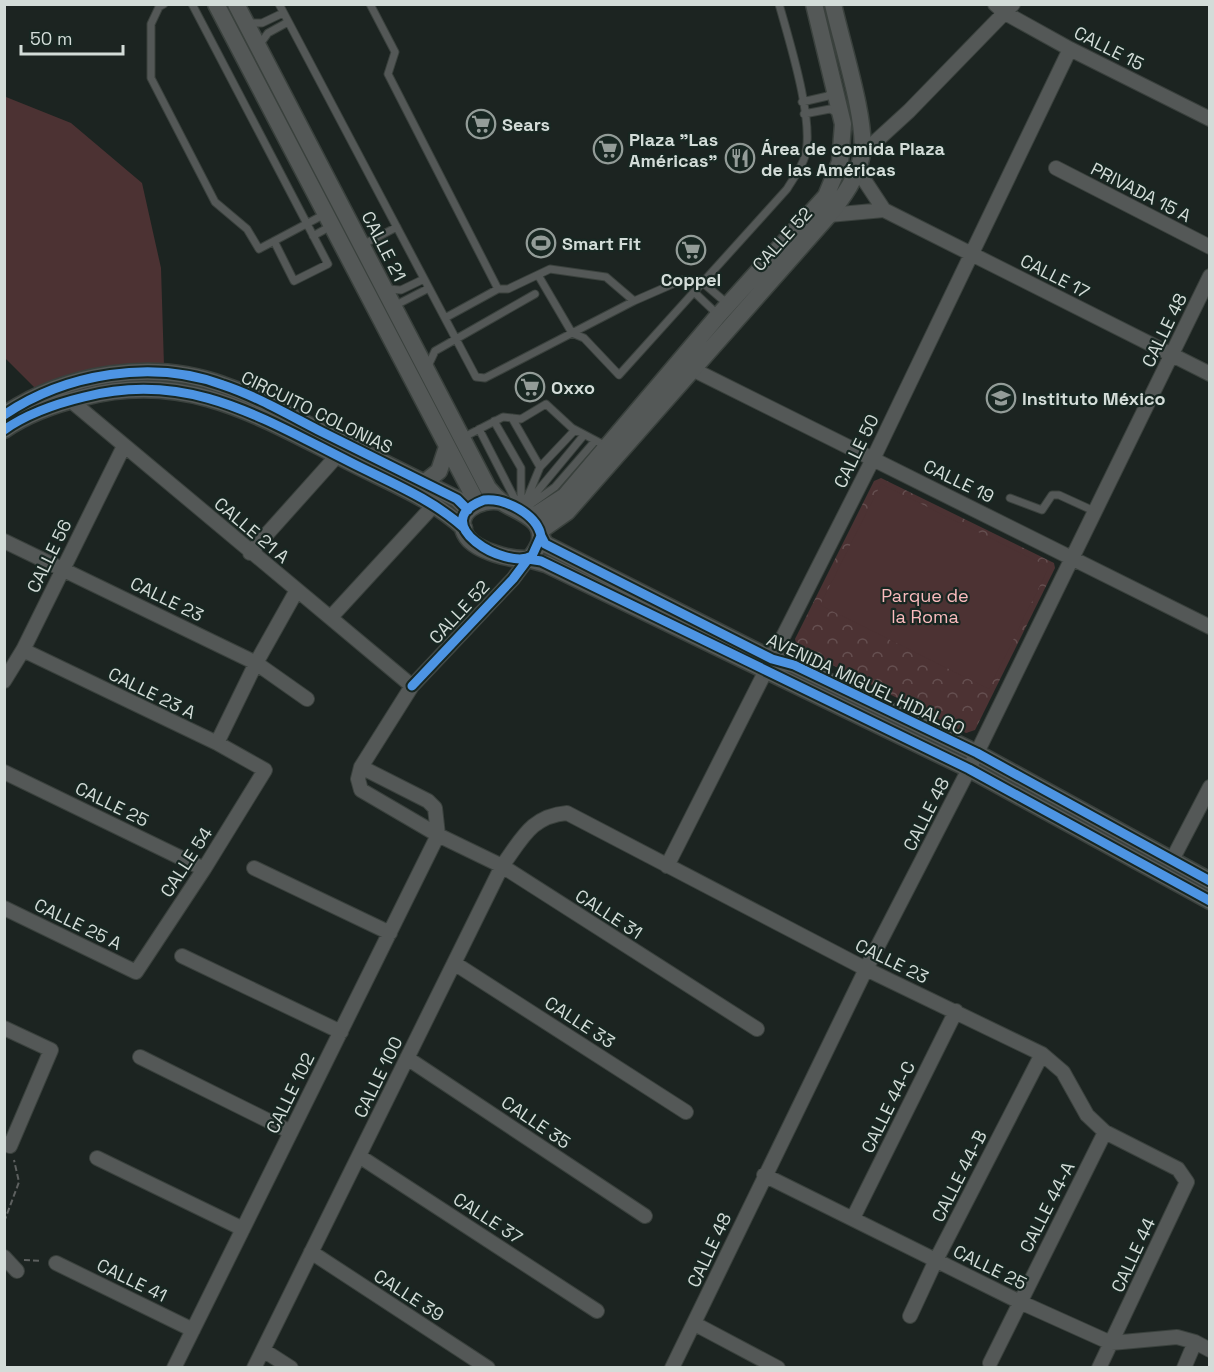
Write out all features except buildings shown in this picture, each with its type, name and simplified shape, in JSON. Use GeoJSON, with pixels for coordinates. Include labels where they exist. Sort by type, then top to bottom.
{"type":"FeatureCollection","features":[{"type":"Feature","properties":{"kind":"street","name":"CALLE 21"},"geometry":{"type":"LineString","coordinates":[[216,4],[447,447],[473,507]]}},
{"type":"Feature","properties":{"kind":"street","name":"CALLE 21"},"geometry":{"type":"LineString","coordinates":[[236,4],[488,488],[502,502]]}},
{"type":"Feature","properties":{"kind":"street","name":"CALLE 52"},"geometry":{"type":"LineString","coordinates":[[524,513],[537,514],[565,496],[716,318],[826,196],[840,162],[841,115],[814,4]]}},
{"type":"Feature","properties":{"kind":"street","name":"CALLE 52"},"geometry":{"type":"LineString","coordinates":[[540,534],[567,513],[606,448],[692,369],[829,215],[847,191],[860,161],[861,124],[833,4]]}},
{"type":"Feature","properties":{"kind":"street"},"geometry":{"type":"LineString","coordinates":[[829,215],[884,210],[860,161],[1004,7]]}},
{"type":"Feature","properties":{"kind":"street","name":"CALLE 15"},"geometry":{"type":"LineString","coordinates":[[1004,7],[1070,48],[1209,119]]}},
{"type":"Feature","properties":{"kind":"street","name":"CALLE 50"},"geometry":{"type":"LineString","coordinates":[[667,866],[873,459],[1070,48]]}},
{"type":"Feature","properties":{"kind":"street"},"geometry":{"type":"LineString","coordinates":[[300,166],[316,157]]}},
{"type":"Feature","properties":{"kind":"street","name":"PRIVADA 15 A"},"geometry":{"type":"LineString","coordinates":[[1056,168],[1209,247]]}},
{"type":"Feature","properties":{"kind":"street","name":"CALLE 17"},"geometry":{"type":"LineString","coordinates":[[884,210],[1209,374]]}},
{"type":"Feature","properties":{"kind":"street","name":"CALLE 48"},"geometry":{"type":"LineString","coordinates":[[672,1368],[695,1324],[764,1175],[977,753],[1209,276]]}},
{"type":"Feature","properties":{"kind":"street","name":"CALLE 19"},"geometry":{"type":"LineString","coordinates":[[692,369],[1209,627]]}},
{"type":"Feature","properties":{"kind":"street","name":"CIRCUITO COLONIAS"},"geometry":{"type":"LineString","coordinates":[[9,419],[69,384],[100,377],[153,372],[176,374],[223,384],[342,450],[434,505],[464,528]]}},
{"type":"Feature","properties":{"kind":"street","name":"CIRCUITO COLONIAS"},"geometry":{"type":"LineString","coordinates":[[9,419],[109,390],[151,387],[180,390],[215,399],[424,483],[473,507]]}},
{"type":"Feature","properties":{"kind":"street","name":"CALLE 21 A"},"geometry":{"type":"LineString","coordinates":[[70,400],[250,553],[332,617],[412,686]]}},
{"type":"Feature","properties":{"kind":"street","name":"CALLE 56"},"geometry":{"type":"LineString","coordinates":[[4,681],[23,650],[124,446]]}},
{"type":"Feature","properties":{"kind":"street"},"geometry":{"type":"LineString","coordinates":[[424,483],[439,471],[447,447]]}},
{"type":"Feature","properties":{"kind":"street"},"geometry":{"type":"LineString","coordinates":[[250,553],[342,450]]}},
{"type":"Feature","properties":{"kind":"street"},"geometry":{"type":"LineString","coordinates":[[491,500],[502,502],[524,513],[540,534],[536,551],[528,559],[503,555],[473,542],[466,536],[464,528],[473,507],[491,500]]}},
{"type":"Feature","properties":{"kind":"street"},"geometry":{"type":"LineString","coordinates":[[332,617],[434,505]]}},
{"type":"Feature","properties":{"kind":"street","name":"AVENIDA MIGUEL HIDALGO"},"geometry":{"type":"LineString","coordinates":[[540,534],[545,544],[769,665],[969,768],[1209,901]]}},
{"type":"Feature","properties":{"kind":"street","name":"CALLE 23"},"geometry":{"type":"LineString","coordinates":[[4,541],[256,663],[308,699]]}},
{"type":"Feature","properties":{"kind":"street","name":"CALLE 52"},"geometry":{"type":"LineString","coordinates":[[502,590],[507,575],[503,555]]}},
{"type":"Feature","properties":{"kind":"street","name":"CALLE 52"},"geometry":{"type":"LineString","coordinates":[[360,767],[412,686],[528,559]]}},
{"type":"Feature","properties":{"kind":"street","name":"AVENIDA MIGUEL HIDALGO"},"geometry":{"type":"LineString","coordinates":[[528,559],[541,561],[769,665],[794,665],[977,753],[1209,881]]}},
{"type":"Feature","properties":{"kind":"street"},"geometry":{"type":"LineString","coordinates":[[217,744],[256,663],[297,590]]}},
{"type":"Feature","properties":{"kind":"street","name":"CALLE 23 A"},"geometry":{"type":"LineString","coordinates":[[23,650],[217,744],[264,770]]}},
{"type":"Feature","properties":{"kind":"street"},"geometry":{"type":"LineString","coordinates":[[360,767],[428,801],[435,808],[438,835]]}},
{"type":"Feature","properties":{"kind":"street","name":"CALLE 31"},"geometry":{"type":"LineString","coordinates":[[360,767],[358,779],[361,790],[438,835],[502,866],[757,1029]]}},
{"type":"Feature","properties":{"kind":"street","name":"CALLE 54"},"geometry":{"type":"LineString","coordinates":[[136,972],[204,869],[264,770]]}},
{"type":"Feature","properties":{"kind":"street","name":"CALLE 25"},"geometry":{"type":"LineString","coordinates":[[4,772],[204,869]]}},
{"type":"Feature","properties":{"kind":"street"},"geometry":{"type":"LineString","coordinates":[[1172,860],[1209,787]]}},
{"type":"Feature","properties":{"kind":"street","name":"CALLE 23"},"geometry":{"type":"LineString","coordinates":[[549,815],[567,813],[866,969],[1042,1054],[1063,1072],[1087,1115],[1105,1132],[1178,1169],[1187,1182]]}},
{"type":"Feature","properties":{"kind":"street","name":"CALLE 100"},"geometry":{"type":"LineString","coordinates":[[254,1368],[502,866],[534,824],[549,815]]}},
{"type":"Feature","properties":{"kind":"street","name":"CALLE 102"},"geometry":{"type":"LineString","coordinates":[[174,1368],[438,835]]}},
{"type":"Feature","properties":{"kind":"street"},"geometry":{"type":"LineString","coordinates":[[254,868],[390,933]]}},
{"type":"Feature","properties":{"kind":"street","name":"CALLE 25 A"},"geometry":{"type":"LineString","coordinates":[[4,908],[136,972]]}},
{"type":"Feature","properties":{"kind":"street"},"geometry":{"type":"LineString","coordinates":[[182,956],[341,1032]]}},
{"type":"Feature","properties":{"kind":"street","name":"CALLE 33"},"geometry":{"type":"LineString","coordinates":[[454,963],[686,1112]]}},
{"type":"Feature","properties":{"kind":"street","name":"CALLE 44-C"},"geometry":{"type":"LineString","coordinates":[[853,1218],[956,1011]]}},
{"type":"Feature","properties":{"kind":"street"},"geometry":{"type":"LineString","coordinates":[[4,1028],[51,1050],[7,1145]]}},
{"type":"Feature","properties":{"kind":"street","name":"CALLE 44-B"},"geometry":{"type":"LineString","coordinates":[[910,1316],[936,1260],[1042,1054]]}},
{"type":"Feature","properties":{"kind":"street"},"geometry":{"type":"LineString","coordinates":[[140,1057],[291,1132]]}},
{"type":"Feature","properties":{"kind":"street","name":"CALLE 35"},"geometry":{"type":"LineString","coordinates":[[407,1058],[645,1216]]}},
{"type":"Feature","properties":{"kind":"street","name":"CALLE 44-A"},"geometry":{"type":"LineString","coordinates":[[990,1363],[1105,1132]]}},
{"type":"Feature","properties":{"kind":"street","name":"CALLE 37"},"geometry":{"type":"LineString","coordinates":[[358,1156],[597,1311]]}},
{"type":"Feature","properties":{"kind":"street"},"geometry":{"type":"LineString","coordinates":[[97,1158],[243,1229]]}},
{"type":"Feature","properties":{"kind":"street","name":"CALLE 25"},"geometry":{"type":"LineString","coordinates":[[764,1175],[1020,1302],[1111,1343],[1176,1337],[1195,1342],[1209,1350]]}},
{"type":"Feature","properties":{"kind":"street","name":"CALLE 44"},"geometry":{"type":"LineString","coordinates":[[1099,1368],[1187,1182]]}},
{"type":"Feature","properties":{"kind":"street","name":"CALLE 39"},"geometry":{"type":"LineString","coordinates":[[311,1252],[488,1368]]}},
{"type":"Feature","properties":{"kind":"street"},"geometry":{"type":"LineString","coordinates":[[5,1258],[16,1271]]}},
{"type":"Feature","properties":{"kind":"street","name":"CALLE 41"},"geometry":{"type":"LineString","coordinates":[[56,1263],[193,1330]]}},
{"type":"Feature","properties":{"kind":"street"},"geometry":{"type":"LineString","coordinates":[[695,1324],[778,1368]]}},
{"type":"Feature","properties":{"kind":"street"},"geometry":{"type":"LineString","coordinates":[[1184,1368],[1195,1342]]}},
{"type":"Feature","properties":{"kind":"street"},"geometry":{"type":"LineString","coordinates":[[263,1350],[291,1368]]}},
{"type":"Feature","properties":{"kind":"lane"},"geometry":{"type":"LineString","coordinates":[[192,4],[328,264],[294,281],[274,241]]}},
{"type":"Feature","properties":{"kind":"lane"},"geometry":{"type":"LineString","coordinates":[[279,4],[476,378],[485,378],[634,301],[682,280],[702,282],[723,300],[732,300]]}},
{"type":"Feature","properties":{"kind":"lane"},"geometry":{"type":"LineString","coordinates":[[370,4],[395,52],[387,75],[498,289]]}},
{"type":"Feature","properties":{"kind":"lane"},"geometry":{"type":"LineString","coordinates":[[538,275],[572,333],[584,338],[619,375],[787,189],[805,156],[808,134],[779,4]]}},
{"type":"Feature","properties":{"kind":"lane"},"geometry":{"type":"LineString","coordinates":[[160,5],[151,24],[151,78],[215,202],[247,229],[259,249],[308,224],[328,220]]}},
{"type":"Feature","properties":{"kind":"lane"},"geometry":{"type":"LineString","coordinates":[[246,23],[262,23],[283,13]]}},
{"type":"Feature","properties":{"kind":"lane"},"geometry":{"type":"LineString","coordinates":[[258,46],[268,33],[288,22]]}},
{"type":"Feature","properties":{"kind":"lane"},"geometry":{"type":"LineString","coordinates":[[802,102],[828,96],[835,86]]}},
{"type":"Feature","properties":{"kind":"lane"},"geometry":{"type":"LineString","coordinates":[[804,114],[830,109],[841,115]]}},
{"type":"Feature","properties":{"kind":"lane"},"geometry":{"type":"LineString","coordinates":[[313,236],[328,220]]}},
{"type":"Feature","properties":{"kind":"lane"},"geometry":{"type":"LineString","coordinates":[[362,245],[397,227]]}},
{"type":"Feature","properties":{"kind":"lane"},"geometry":{"type":"LineString","coordinates":[[445,318],[498,289],[508,289],[550,269],[606,277],[634,301]]}},
{"type":"Feature","properties":{"kind":"lane"},"geometry":{"type":"LineString","coordinates":[[384,288],[401,290],[424,279]]}},
{"type":"Feature","properties":{"kind":"lane"},"geometry":{"type":"LineString","coordinates":[[378,315],[429,288]]}},
{"type":"Feature","properties":{"kind":"lane"},"geometry":{"type":"LineString","coordinates":[[694,292],[713,310],[716,318]]}},
{"type":"Feature","properties":{"kind":"lane"},"geometry":{"type":"LineString","coordinates":[[426,370],[435,351],[535,294]]}},
{"type":"Feature","properties":{"kind":"lane"},"geometry":{"type":"LineString","coordinates":[[462,438],[503,417],[521,420],[546,404],[575,430],[606,448]]}},
{"type":"Feature","properties":{"kind":"lane"},"geometry":{"type":"LineString","coordinates":[[512,418],[540,467]]}},
{"type":"Feature","properties":{"kind":"lane"},"geometry":{"type":"LineString","coordinates":[[494,421],[521,468],[524,513]]}},
{"type":"Feature","properties":{"kind":"lane"},"geometry":{"type":"LineString","coordinates":[[479,429],[524,513]]}},
{"type":"Feature","properties":{"kind":"lane"},"geometry":{"type":"LineString","coordinates":[[524,513],[540,467],[575,430]]}},
{"type":"Feature","properties":{"kind":"lane"},"geometry":{"type":"LineString","coordinates":[[524,513],[584,435]]}},
{"type":"Feature","properties":{"kind":"lane"},"geometry":{"type":"LineString","coordinates":[[1010,498],[1042,510],[1052,495],[1059,495],[1094,511]]}},
{"type":"Feature","properties":{"kind":"path"},"geometry":{"type":"LineString","coordinates":[[4,1222],[18,1182],[7,1145]]}},
{"type":"Feature","properties":{"kind":"path"},"geometry":{"type":"LineString","coordinates":[[5,1258],[56,1263]]}},
{"type":"Feature","properties":{"kind":"green space"},"geometry":{"type":"Polygon","coordinates":[[[6,97],[71,123],[142,183],[161,268],[164,366],[36,389],[5,358],[6,97]]]}},
{"type":"Feature","properties":{"kind":"green space","name":"Parque de la Roma"},"geometry":{"type":"Polygon","coordinates":[[[881,478],[1054,563],[1055,568],[975,730],[966,733],[797,647],[795,639],[874,481],[881,478]]]}},
{"type":"Feature","properties":{"kind":"green space","name":"Parque de la Roma"},"geometry":{"type":"Polygon","coordinates":[[[881,484],[1049,567],[989,689],[820,605],[881,484]]]}},
{"type":"Feature","properties":{"kind":"cycle path"},"geometry":{"type":"LineString","coordinates":[[4,415],[55,389],[110,374],[168,373],[196,377],[235,389],[271,406],[457,499],[468,510]]}},
{"type":"Feature","properties":{"kind":"cycle path"},"geometry":{"type":"LineString","coordinates":[[4,430],[42,410],[84,397],[121,390],[156,389],[190,394],[222,403],[285,429],[424,499],[464,528]]}},
{"type":"Feature","properties":{"kind":"cycle path"},"geometry":{"type":"LineString","coordinates":[[484,500],[501,502],[527,514],[541,536],[532,556],[520,559],[505,557],[476,542],[466,531],[463,520],[468,509],[484,500]]}},
{"type":"Feature","properties":{"kind":"cycle path"},"geometry":{"type":"LineString","coordinates":[[541,536],[545,544],[772,659],[794,665],[977,753],[1210,881]]}},
{"type":"Feature","properties":{"kind":"cycle path"},"geometry":{"type":"LineString","coordinates":[[412,686],[513,579],[528,559],[541,561],[969,769],[1210,901]]}},
{"type":"Feature","properties":{"kind":"place","name":"Sears"},"geometry":{"type":"Point","coordinates":[481,124]}},
{"type":"Feature","properties":{"kind":"place","name":"Plaza \"Las Américas\""},"geometry":{"type":"Point","coordinates":[608,149]}},
{"type":"Feature","properties":{"kind":"place","name":"Área de comida Plaza de las Américas"},"geometry":{"type":"Point","coordinates":[740,158]}},
{"type":"Feature","properties":{"kind":"place","name":"Smart Fit"},"geometry":{"type":"Point","coordinates":[541,243]}},
{"type":"Feature","properties":{"kind":"place","name":"Coppel"},"geometry":{"type":"Point","coordinates":[691,250]}},
{"type":"Feature","properties":{"kind":"place","name":"Oxxo"},"geometry":{"type":"Point","coordinates":[530,387]}},
{"type":"Feature","properties":{"kind":"place","name":"Instituto México"},"geometry":{"type":"Point","coordinates":[1001,398]}}]}
